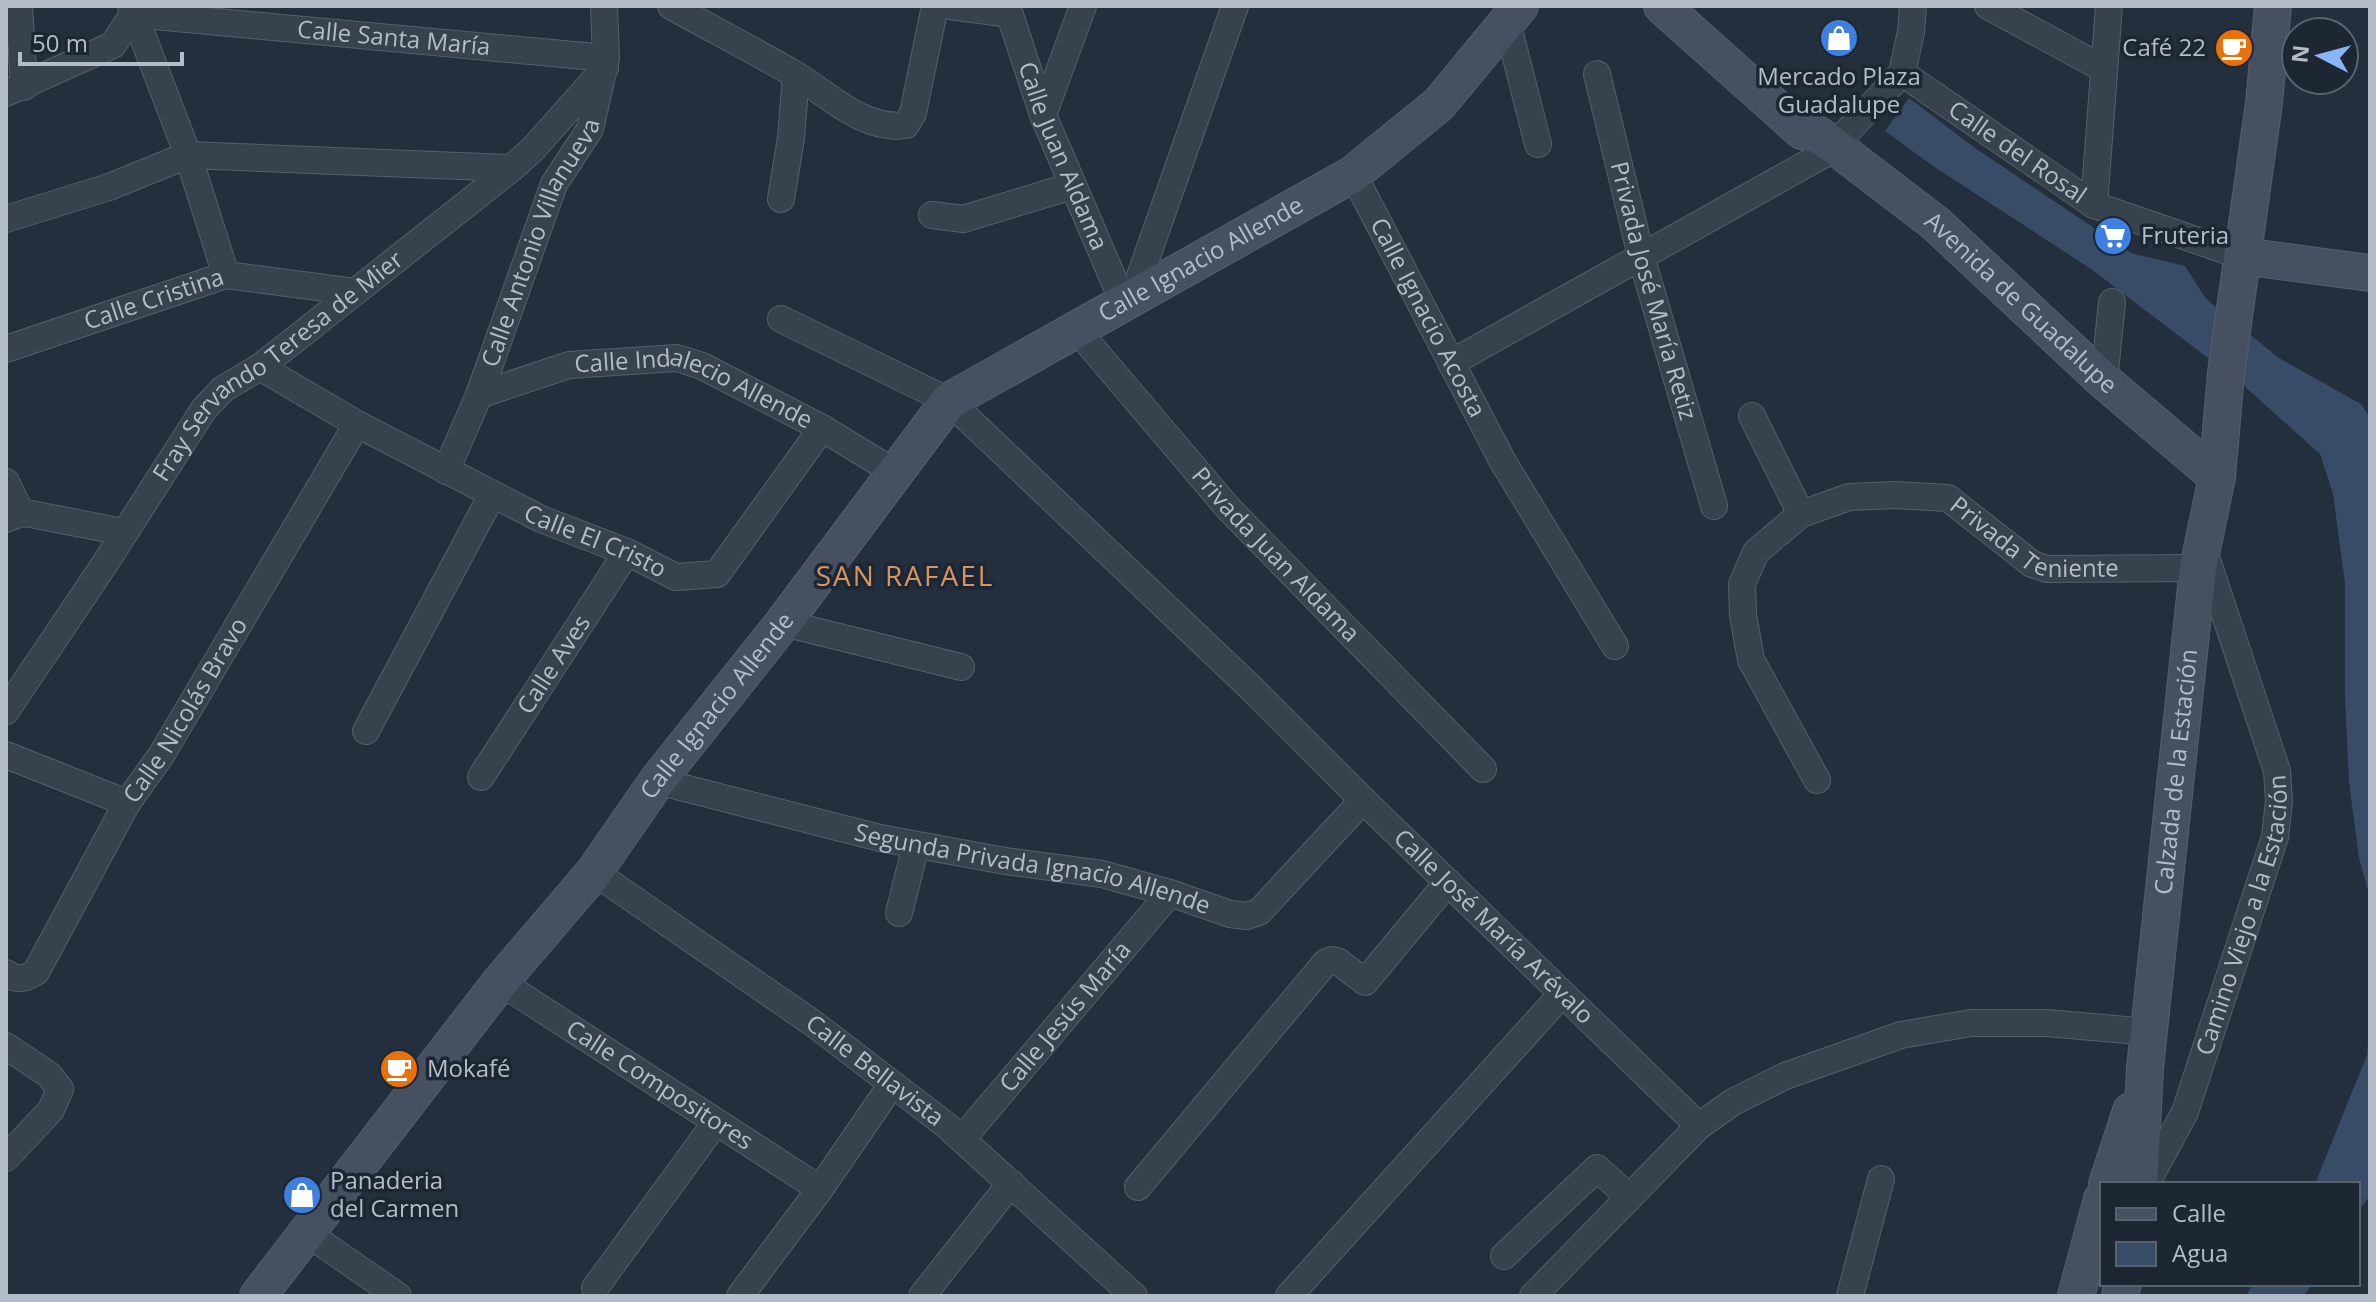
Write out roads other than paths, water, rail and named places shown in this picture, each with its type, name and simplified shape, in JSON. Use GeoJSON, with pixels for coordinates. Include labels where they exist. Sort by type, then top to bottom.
{"type":"FeatureCollection","features":[{"type":"Feature","properties":{"kind":"street"},"geometry":{"type":"LineString","coordinates":[[19,6],[15,90],[113,45],[132,10]]}},
{"type":"Feature","properties":{"kind":"street","name":"Calle Antonio Villanueva"},"geometry":{"type":"LineString","coordinates":[[446,471],[479,395],[554,184],[590,129],[606,63],[604,6]]}},
{"type":"Feature","properties":{"kind":"street"},"geometry":{"type":"LineString","coordinates":[[671,6],[796,75],[848,110],[878,124],[895,127],[906,125],[913,113],[935,6]]}},
{"type":"Feature","properties":{"kind":"street"},"geometry":{"type":"LineString","coordinates":[[950,6],[1009,10]]}},
{"type":"Feature","properties":{"kind":"street"},"geometry":{"type":"LineString","coordinates":[[1043,115],[1083,6]]}},
{"type":"Feature","properties":{"kind":"street"},"geometry":{"type":"LineString","coordinates":[[1128,301],[1235,6]]}},
{"type":"Feature","properties":{"kind":"street","name":"Avenida de Guadalupe"},"geometry":{"type":"LineString","coordinates":[[1662,6],[1802,131],[1825,140],[1935,223],[2104,381],[2217,477]]}},
{"type":"Feature","properties":{"kind":"street","name":"Avenida de Guadalupe"},"geometry":{"type":"LineString","coordinates":[[1698,6],[1812,122],[1825,140]]}},
{"type":"Feature","properties":{"kind":"street"},"geometry":{"type":"LineString","coordinates":[[1451,363],[1828,152],[1825,140],[1861,116],[1899,76],[1911,32],[1913,6]]}},
{"type":"Feature","properties":{"kind":"street"},"geometry":{"type":"LineString","coordinates":[[1988,6],[2104,69]]}},
{"type":"Feature","properties":{"kind":"street"},"geometry":{"type":"LineString","coordinates":[[2094,205],[2109,6]]}},
{"type":"Feature","properties":{"kind":"street","name":"Calzada de la Estación"},"geometry":{"type":"LineString","coordinates":[[2139,1182],[2145,1068],[2201,558],[2217,477],[2226,373],[2264,103],[2273,6]]}},
{"type":"Feature","properties":{"kind":"street"},"geometry":{"type":"LineString","coordinates":[[132,10],[188,155],[226,275]]}},
{"type":"Feature","properties":{"kind":"street","name":"Calle Santa María"},"geometry":{"type":"LineString","coordinates":[[132,10],[606,63]]}},
{"type":"Feature","properties":{"kind":"street","name":"Calle Juan Aldama"},"geometry":{"type":"LineString","coordinates":[[1009,10],[1043,115],[1072,186],[1128,301]]}},
{"type":"Feature","properties":{"kind":"street"},"geometry":{"type":"LineString","coordinates":[[1514,14],[1538,144]]}},
{"type":"Feature","properties":{"kind":"street","name":"Calle Ignacio Allende"},"geometry":{"type":"LineString","coordinates":[[258,1296],[500,982],[594,872],[657,781],[783,623],[949,401],[1353,174],[1439,104],[1514,14]]}},
{"type":"Feature","properties":{"kind":"street","name":"Fray Servando Teresa de Mier"},"geometry":{"type":"LineString","coordinates":[[6,711],[204,409],[223,389],[260,367],[512,168],[533,149],[606,63]]}},
{"type":"Feature","properties":{"kind":"street","name":"Privada José María Retiz"},"geometry":{"type":"LineString","coordinates":[[1597,74],[1641,256],[1714,506]]}},
{"type":"Feature","properties":{"kind":"street"},"geometry":{"type":"LineString","coordinates":[[781,199],[791,138],[796,75]]}},
{"type":"Feature","properties":{"kind":"street","name":"Calle del Rosal"},"geometry":{"type":"LineString","coordinates":[[1899,76],[2094,205],[2242,256],[2370,273]]}},
{"type":"Feature","properties":{"kind":"street"},"geometry":{"type":"LineString","coordinates":[[533,149],[554,184]]}},
{"type":"Feature","properties":{"kind":"street"},"geometry":{"type":"LineString","coordinates":[[6,219],[109,187],[188,155],[512,168]]}},
{"type":"Feature","properties":{"kind":"street","name":"Calle Ignacio Acosta"},"geometry":{"type":"LineString","coordinates":[[1353,174],[1502,460],[1615,646]]}},
{"type":"Feature","properties":{"kind":"street"},"geometry":{"type":"LineString","coordinates":[[932,215],[963,219],[1072,186]]}},
{"type":"Feature","properties":{"kind":"street","name":"Calle Cristina"},"geometry":{"type":"LineString","coordinates":[[6,349],[226,275],[355,292]]}},
{"type":"Feature","properties":{"kind":"street"},"geometry":{"type":"LineString","coordinates":[[2104,381],[2112,302]]}},
{"type":"Feature","properties":{"kind":"street","name":"Calle José María Arévalo"},"geometry":{"type":"LineString","coordinates":[[781,319],[949,401],[1250,687],[1699,1126]]}},
{"type":"Feature","properties":{"kind":"street","name":"Privada Juan Aldama"},"geometry":{"type":"LineString","coordinates":[[1077,330],[1229,509],[1483,769]]}},
{"type":"Feature","properties":{"kind":"street","name":"Calle Indalecio Allende"},"geometry":{"type":"LineString","coordinates":[[479,395],[569,365],[677,358],[702,366],[822,428],[896,473]]}},
{"type":"Feature","properties":{"kind":"street","name":"Calle El Cristo"},"geometry":{"type":"LineString","coordinates":[[260,367],[357,424],[492,495],[541,519],[627,552],[676,577],[717,574],[822,428]]}},
{"type":"Feature","properties":{"kind":"street"},"geometry":{"type":"LineString","coordinates":[[1752,416],[1801,514]]}},
{"type":"Feature","properties":{"kind":"street","name":"Calle Nicolás Bravo"},"geometry":{"type":"LineString","coordinates":[[6,973],[13,978],[26,979],[36,972],[127,803],[162,754],[357,424]]}},
{"type":"Feature","properties":{"kind":"street"},"geometry":{"type":"LineString","coordinates":[[6,482],[14,516],[123,532]]}},
{"type":"Feature","properties":{"kind":"street"},"geometry":{"type":"LineString","coordinates":[[366,731],[492,495]]}},
{"type":"Feature","properties":{"kind":"street","name":"Privada Teniente"},"geometry":{"type":"LineString","coordinates":[[1817,780],[1751,660],[1743,615],[1742,584],[1756,552],[1801,514],[1849,497],[1948,498],[2032,564],[2047,569],[2201,558]]}},
{"type":"Feature","properties":{"kind":"street","name":"Calle Aves"},"geometry":{"type":"LineString","coordinates":[[481,777],[627,552]]}},
{"type":"Feature","properties":{"kind":"street","name":"Camino Viejo a la Estación"},"geometry":{"type":"LineString","coordinates":[[2147,1182],[2185,1112],[2275,837],[2279,801],[2277,771],[2201,558]]}},
{"type":"Feature","properties":{"kind":"street"},"geometry":{"type":"LineString","coordinates":[[783,623],[961,667]]}},
{"type":"Feature","properties":{"kind":"street"},"geometry":{"type":"LineString","coordinates":[[6,755],[127,803]]}},
{"type":"Feature","properties":{"kind":"street","name":"Segunda Privada Ignacio Allende"},"geometry":{"type":"LineString","coordinates":[[657,781],[916,845],[1102,874],[1230,914],[1246,916],[1259,912],[1363,800]]}},
{"type":"Feature","properties":{"kind":"street"},"geometry":{"type":"LineString","coordinates":[[899,913],[916,845]]}},
{"type":"Feature","properties":{"kind":"street","name":"Calle Bellavista"},"geometry":{"type":"LineString","coordinates":[[594,872],[814,1024],[962,1139],[1129,1294]]}},
{"type":"Feature","properties":{"kind":"street"},"geometry":{"type":"LineString","coordinates":[[1138,1187],[1326,962],[1339,962],[1365,982],[1448,882]]}},
{"type":"Feature","properties":{"kind":"street","name":"Calle Jesús María"},"geometry":{"type":"LineString","coordinates":[[962,1139],[1170,893]]}},
{"type":"Feature","properties":{"kind":"street","name":"Calle Compositores"},"geometry":{"type":"LineString","coordinates":[[500,982],[820,1189]]}},
{"type":"Feature","properties":{"kind":"street"},"geometry":{"type":"LineString","coordinates":[[1289,1296],[1562,994]]}},
{"type":"Feature","properties":{"kind":"street"},"geometry":{"type":"LineString","coordinates":[[1533,1296],[1699,1126],[1733,1102],[1785,1076],[1901,1035],[1971,1023],[2047,1023],[2149,1032]]}},
{"type":"Feature","properties":{"kind":"street"},"geometry":{"type":"LineString","coordinates":[[6,1046],[49,1075],[60,1089],[51,1110],[6,1158]]}},
{"type":"Feature","properties":{"kind":"street","name":"Calzada de la Estación"},"geometry":{"type":"LineString","coordinates":[[2108,1182],[2145,1068]]}},
{"type":"Feature","properties":{"kind":"street"},"geometry":{"type":"LineString","coordinates":[[740,1296],[820,1189],[892,1084]]}},
{"type":"Feature","properties":{"kind":"street"},"geometry":{"type":"LineString","coordinates":[[595,1288],[716,1122]]}},
{"type":"Feature","properties":{"kind":"street"},"geometry":{"type":"LineString","coordinates":[[1504,1256],[1597,1168],[1629,1197]]}},
{"type":"Feature","properties":{"kind":"street"},"geometry":{"type":"LineString","coordinates":[[1850,1296],[1881,1179]]}},
{"type":"Feature","properties":{"kind":"street"},"geometry":{"type":"LineString","coordinates":[[922,1296],[1011,1183]]}},
{"type":"Feature","properties":{"kind":"street","name":"Calzada de la Estación"},"geometry":{"type":"LineString","coordinates":[[2076,1296],[2100,1209]]}},
{"type":"Feature","properties":{"kind":"street"},"geometry":{"type":"LineString","coordinates":[[307,1233],[398,1296]]}},
{"type":"Feature","properties":{"kind":"water"},"geometry":{"type":"Polygon","coordinates":[[[1909,98],[1975,148],[2131,253],[2185,266],[2206,299],[2279,358],[2361,404],[2370,418],[2370,897],[2359,858],[2349,782],[2345,583],[2333,494],[2320,454],[2241,383],[2091,269],[1885,131],[1909,98]]]}},
{"type":"Feature","properties":{"kind":"water"},"geometry":{"type":"Polygon","coordinates":[[[2370,1025],[2370,1196],[2360,1208],[2360,1182],[2316,1182],[2367,1055],[2370,1025]]]}},
{"type":"Feature","properties":{"kind":"water"},"geometry":{"type":"Polygon","coordinates":[[[2252,1286],[2311,1286],[2304,1296],[2246,1296],[2252,1286]]]}},
{"type":"Feature","properties":{"kind":"place","name":"Mercado Plaza Guadalupe"},"geometry":{"type":"Point","coordinates":[1839,38]}},
{"type":"Feature","properties":{"kind":"place","name":"Café 22"},"geometry":{"type":"Point","coordinates":[2234,48]}},
{"type":"Feature","properties":{"kind":"place","name":"Fruteria"},"geometry":{"type":"Point","coordinates":[2113,236]}},
{"type":"Feature","properties":{"kind":"place","name":"Mokafé"},"geometry":{"type":"Point","coordinates":[399,1069]}},
{"type":"Feature","properties":{"kind":"place","name":"Panaderia del Carmen"},"geometry":{"type":"Point","coordinates":[302,1195]}},
{"type":"Feature","properties":{"kind":"district","name":"SAN RAFAEL"},"geometry":{"type":"Point","coordinates":[905,576]}}]}
